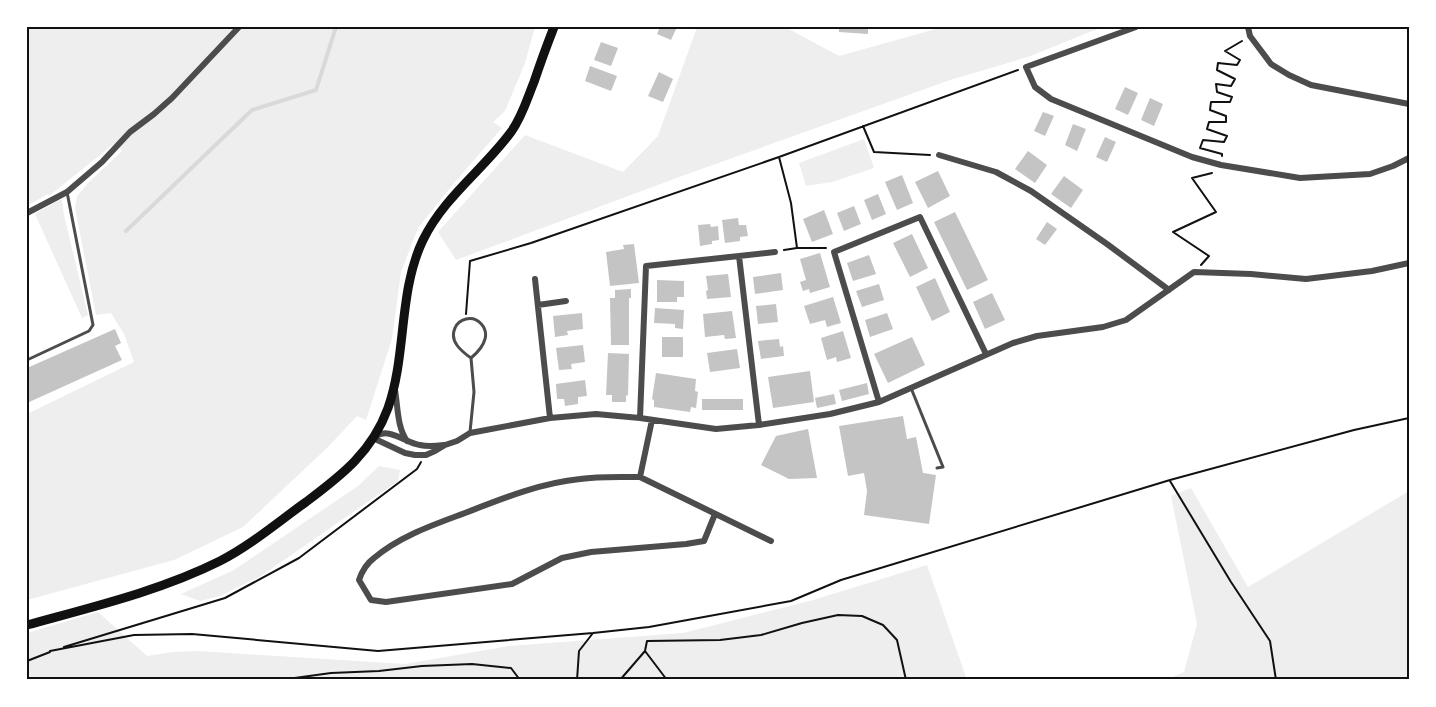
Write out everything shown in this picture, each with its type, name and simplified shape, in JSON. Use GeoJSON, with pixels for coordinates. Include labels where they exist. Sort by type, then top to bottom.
{"type":"FeatureCollection","features":[{"type":"Feature","properties":{"kind":"main road"},"geometry":{"type":"LineString","coordinates":[[27,625],[150,590],[220,561],[336,480],[357,459],[373,438],[387,409],[400,353],[410,280],[421,245],[437,216],[495,152],[518,122],[554,27]]}},
{"type":"Feature","properties":{"kind":"street"},"geometry":{"type":"LineString","coordinates":[[27,213],[67,192],[102,162],[130,132],[172,98],[239,27]]}},
{"type":"Feature","properties":{"kind":"street"},"geometry":{"type":"LineString","coordinates":[[1136,27],[1026,67],[1035,87],[1051,99],[1192,157],[1221,165],[1299,178],[1370,174],[1409,158]]}},
{"type":"Feature","properties":{"kind":"street"},"geometry":{"type":"LineString","coordinates":[[1248,27],[1250,36],[1271,64],[1289,75],[1311,85],[1409,104]]}},
{"type":"Feature","properties":{"kind":"street"},"geometry":{"type":"LineString","coordinates":[[939,155],[996,172],[1031,191],[1169,290]]}},
{"type":"Feature","properties":{"kind":"street"},"geometry":{"type":"LineString","coordinates":[[879,402],[834,252],[920,218],[986,354]]}},
{"type":"Feature","properties":{"kind":"street"},"geometry":{"type":"LineString","coordinates":[[640,418],[646,266],[775,252]]}},
{"type":"Feature","properties":{"kind":"street"},"geometry":{"type":"LineString","coordinates":[[739,256],[759,425]]}},
{"type":"Feature","properties":{"kind":"street"},"geometry":{"type":"LineString","coordinates":[[373,438],[405,453],[415,455],[435,451],[470,433],[550,418],[596,414],[716,429],[830,414],[879,402],[1013,343],[1036,336],[1103,327],[1126,320],[1194,272],[1306,279],[1372,271],[1409,263]]}},
{"type":"Feature","properties":{"kind":"street"},"geometry":{"type":"LineString","coordinates":[[535,279],[550,418]]}},
{"type":"Feature","properties":{"kind":"street"},"geometry":{"type":"LineString","coordinates":[[538,305],[566,301]]}},
{"type":"Feature","properties":{"kind":"street"},"geometry":{"type":"LineString","coordinates":[[394,384],[399,425],[407,441]]}},
{"type":"Feature","properties":{"kind":"street"},"geometry":{"type":"LineString","coordinates":[[640,477],[652,420]]}},
{"type":"Feature","properties":{"kind":"street"},"geometry":{"type":"LineString","coordinates":[[373,438],[388,432],[418,445],[445,445]]}},
{"type":"Feature","properties":{"kind":"street"},"geometry":{"type":"LineString","coordinates":[[715,514],[704,541],[591,552],[562,558],[512,584],[386,602],[371,600],[358,580],[363,569],[374,558],[399,540],[537,487],[579,478],[640,477],[771,541]]}},
{"type":"Feature","properties":{"kind":"lane"},"geometry":{"type":"LineString","coordinates":[[27,360],[89,331],[93,325],[67,192]]}},
{"type":"Feature","properties":{"kind":"lane"},"geometry":{"type":"LineString","coordinates":[[470,433],[474,392],[471,358],[483,345],[486,337],[481,323],[474,319],[466,319],[459,322],[454,329],[453,337],[461,351],[471,358]]}},
{"type":"Feature","properties":{"kind":"lane"},"geometry":{"type":"LineString","coordinates":[[911,388],[943,467],[937,468]]}},
{"type":"Feature","properties":{"kind":"path"},"geometry":{"type":"LineString","coordinates":[[1194,272],[1209,256],[1173,232],[1216,212],[1192,178],[1211,174],[1221,165],[1222,154],[1200,148],[1203,140],[1224,142],[1227,136],[1207,129],[1209,122],[1226,122],[1226,116],[1209,110],[1210,102],[1230,102],[1233,97],[1217,92],[1216,84],[1231,86],[1235,79],[1217,70],[1218,63],[1238,65],[1240,60],[1225,51],[1250,36]]}},
{"type":"Feature","properties":{"kind":"path"},"geometry":{"type":"LineString","coordinates":[[466,319],[470,261],[531,243],[779,157],[1026,67]]}},
{"type":"Feature","properties":{"kind":"path"},"geometry":{"type":"LineString","coordinates":[[864,126],[874,152],[939,155]]}},
{"type":"Feature","properties":{"kind":"path"},"geometry":{"type":"LineString","coordinates":[[779,157],[791,203],[797,248]]}},
{"type":"Feature","properties":{"kind":"path"},"geometry":{"type":"LineString","coordinates":[[775,252],[797,248],[830,248],[834,252]]}},
{"type":"Feature","properties":{"kind":"path"},"geometry":{"type":"LineString","coordinates":[[50,651],[134,635],[192,634],[378,651],[649,627],[790,601],[841,580],[1170,480],[1354,430],[1409,418]]}},
{"type":"Feature","properties":{"kind":"path"},"geometry":{"type":"LineString","coordinates":[[27,662],[50,651],[225,598],[299,558],[417,469],[426,454]]}},
{"type":"Feature","properties":{"kind":"path"},"geometry":{"type":"LineString","coordinates":[[1170,480],[1231,582],[1270,641],[1276,680]]}},
{"type":"Feature","properties":{"kind":"path"},"geometry":{"type":"LineString","coordinates":[[620,680],[645,651],[647,641],[720,640],[761,635],[838,615],[862,616],[883,625],[897,640],[906,680]]}},
{"type":"Feature","properties":{"kind":"path"},"geometry":{"type":"LineString","coordinates":[[577,680],[579,651],[594,633]]}},
{"type":"Feature","properties":{"kind":"path"},"geometry":{"type":"LineString","coordinates":[[645,651],[667,680]]}},
{"type":"Feature","properties":{"kind":"path"},"geometry":{"type":"LineString","coordinates":[[280,680],[331,673],[472,664],[511,668],[520,680]]}},
{"type":"Feature","properties":{"kind":"shaded area"},"geometry":{"type":"Polygon","coordinates":[[[27,27],[535,27],[525,63],[505,111],[493,122],[502,128],[418,228],[401,272],[392,339],[366,420],[357,416],[329,446],[243,527],[174,560],[27,600],[27,414],[134,362],[124,334],[111,313],[96,315],[75,208],[77,196],[122,151],[115,143],[49,196],[48,194],[27,206],[27,27]]]}},
{"type":"Feature","properties":{"kind":"shaded area"},"geometry":{"type":"Polygon","coordinates":[[[697,27],[785,27],[839,56],[943,27],[1102,27],[1028,57],[950,80],[456,260],[438,232],[525,135],[623,172],[658,136],[697,27]]]}},
{"type":"Feature","properties":{"kind":"shaded area"},"geometry":{"type":"Polygon","coordinates":[[[864,139],[874,168],[832,182],[806,186],[799,163],[864,139]]]}},
{"type":"Feature","properties":{"kind":"shaded area"},"geometry":{"type":"Polygon","coordinates":[[[62,200],[88,315],[82,318],[35,214],[62,200]]]}},
{"type":"Feature","properties":{"kind":"shaded area"},"geometry":{"type":"Polygon","coordinates":[[[379,466],[400,470],[398,481],[261,576],[220,596],[200,601],[181,594],[234,570],[358,486],[379,466]]]}},
{"type":"Feature","properties":{"kind":"shaded area"},"geometry":{"type":"Polygon","coordinates":[[[1191,488],[1248,587],[1409,491],[1409,680],[1166,680],[1184,672],[1197,624],[1171,496],[1191,488]]]}},
{"type":"Feature","properties":{"kind":"shaded area"},"geometry":{"type":"Polygon","coordinates":[[[927,565],[967,680],[27,680],[27,633],[98,612],[147,656],[198,651],[405,664],[509,646],[683,633],[813,600],[927,565]]]}},
{"type":"Feature","properties":{"kind":"building"},"geometry":{"type":"Polygon","coordinates":[[[660,27],[677,27],[671,40],[657,34],[660,27]]]}},
{"type":"Feature","properties":{"kind":"building"},"geometry":{"type":"Polygon","coordinates":[[[839,27],[868,27],[868,34],[839,32],[839,27]]]}},
{"type":"Feature","properties":{"kind":"building"},"geometry":{"type":"Polygon","coordinates":[[[601,42],[618,48],[611,66],[594,60],[601,42]]]}},
{"type":"Feature","properties":{"kind":"building"},"geometry":{"type":"Polygon","coordinates":[[[590,66],[617,76],[611,91],[585,81],[590,66]]]}},
{"type":"Feature","properties":{"kind":"building"},"geometry":{"type":"Polygon","coordinates":[[[659,72],[673,79],[663,102],[648,96],[659,72]]]}},
{"type":"Feature","properties":{"kind":"building"},"geometry":{"type":"Polygon","coordinates":[[[1125,87],[1138,93],[1128,115],[1115,109],[1125,87]]]}},
{"type":"Feature","properties":{"kind":"building"},"geometry":{"type":"Polygon","coordinates":[[[1150,98],[1163,104],[1154,126],[1141,120],[1150,98]]]}},
{"type":"Feature","properties":{"kind":"building"},"geometry":{"type":"Polygon","coordinates":[[[1043,112],[1054,116],[1045,136],[1034,131],[1043,112]]]}},
{"type":"Feature","properties":{"kind":"building"},"geometry":{"type":"Polygon","coordinates":[[[1073,124],[1086,129],[1077,151],[1065,145],[1073,124]]]}},
{"type":"Feature","properties":{"kind":"building"},"geometry":{"type":"Polygon","coordinates":[[[1105,137],[1116,142],[1107,162],[1096,157],[1105,137]]]}},
{"type":"Feature","properties":{"kind":"building"},"geometry":{"type":"Polygon","coordinates":[[[1028,151],[1047,165],[1035,183],[1015,169],[1028,151]]]}},
{"type":"Feature","properties":{"kind":"building"},"geometry":{"type":"Polygon","coordinates":[[[938,171],[950,196],[928,208],[915,182],[938,171]]]}},
{"type":"Feature","properties":{"kind":"building"},"geometry":{"type":"Polygon","coordinates":[[[902,175],[913,203],[897,210],[885,182],[902,175]]]}},
{"type":"Feature","properties":{"kind":"building"},"geometry":{"type":"Polygon","coordinates":[[[1064,176],[1083,190],[1071,208],[1051,194],[1064,176]]]}},
{"type":"Feature","properties":{"kind":"building"},"geometry":{"type":"Polygon","coordinates":[[[878,194],[886,214],[872,220],[864,200],[878,194]]]}},
{"type":"Feature","properties":{"kind":"building"},"geometry":{"type":"Polygon","coordinates":[[[854,206],[861,224],[844,231],[837,213],[854,206]]]}},
{"type":"Feature","properties":{"kind":"building"},"geometry":{"type":"Polygon","coordinates":[[[824,210],[833,234],[812,242],[803,219],[824,210]]]}},
{"type":"Feature","properties":{"kind":"building"},"geometry":{"type":"Polygon","coordinates":[[[955,212],[988,280],[967,290],[934,222],[955,212]]]}},
{"type":"Feature","properties":{"kind":"building"},"geometry":{"type":"Polygon","coordinates":[[[738,218],[739,225],[746,225],[748,236],[740,237],[740,241],[725,243],[722,220],[738,218]]]}},
{"type":"Feature","properties":{"kind":"building"},"geometry":{"type":"Polygon","coordinates":[[[1047,222],[1057,229],[1045,245],[1036,239],[1047,222]]]}},
{"type":"Feature","properties":{"kind":"building"},"geometry":{"type":"Polygon","coordinates":[[[710,224],[711,227],[718,226],[719,240],[700,246],[698,225],[710,224]]]}},
{"type":"Feature","properties":{"kind":"building"},"geometry":{"type":"Polygon","coordinates":[[[912,234],[928,268],[910,277],[893,243],[912,234]]]}},
{"type":"Feature","properties":{"kind":"building"},"geometry":{"type":"Polygon","coordinates":[[[634,244],[639,283],[610,286],[606,252],[624,249],[623,245],[634,244]]]}},
{"type":"Feature","properties":{"kind":"building"},"geometry":{"type":"Polygon","coordinates":[[[820,253],[830,287],[810,293],[809,289],[803,291],[800,282],[806,280],[800,259],[820,253]]]}},
{"type":"Feature","properties":{"kind":"building"},"geometry":{"type":"Polygon","coordinates":[[[869,255],[876,274],[853,281],[847,263],[869,255]]]}},
{"type":"Feature","properties":{"kind":"building"},"geometry":{"type":"Polygon","coordinates":[[[781,273],[783,290],[755,294],[753,277],[781,273]]]}},
{"type":"Feature","properties":{"kind":"building"},"geometry":{"type":"Polygon","coordinates":[[[728,274],[731,297],[707,299],[706,276],[728,274]]]}},
{"type":"Feature","properties":{"kind":"building"},"geometry":{"type":"Polygon","coordinates":[[[935,278],[950,312],[932,321],[916,287],[935,278]]]}},
{"type":"Feature","properties":{"kind":"building"},"geometry":{"type":"Polygon","coordinates":[[[657,280],[684,281],[684,297],[677,297],[677,302],[657,302],[657,280]]]}},
{"type":"Feature","properties":{"kind":"building"},"geometry":{"type":"Polygon","coordinates":[[[879,284],[884,300],[862,307],[856,291],[879,284]]]}},
{"type":"Feature","properties":{"kind":"building"},"geometry":{"type":"Polygon","coordinates":[[[631,289],[629,345],[611,345],[610,298],[615,298],[615,290],[631,289]]]}},
{"type":"Feature","properties":{"kind":"building"},"geometry":{"type":"Polygon","coordinates":[[[992,293],[1005,320],[985,329],[973,302],[992,293]]]}},
{"type":"Feature","properties":{"kind":"building"},"geometry":{"type":"Polygon","coordinates":[[[833,297],[841,323],[827,327],[825,320],[810,324],[804,306],[833,297]]]}},
{"type":"Feature","properties":{"kind":"building"},"geometry":{"type":"Polygon","coordinates":[[[776,304],[778,322],[758,324],[756,306],[776,304]]]}},
{"type":"Feature","properties":{"kind":"building"},"geometry":{"type":"Polygon","coordinates":[[[655,308],[684,310],[683,329],[675,328],[675,324],[654,323],[655,308]]]}},
{"type":"Feature","properties":{"kind":"building"},"geometry":{"type":"Polygon","coordinates":[[[732,311],[736,338],[725,339],[724,335],[705,337],[703,314],[732,311]]]}},
{"type":"Feature","properties":{"kind":"building"},"geometry":{"type":"Polygon","coordinates":[[[582,313],[583,329],[567,331],[568,335],[555,337],[553,316],[582,313]]]}},
{"type":"Feature","properties":{"kind":"building"},"geometry":{"type":"Polygon","coordinates":[[[887,313],[893,329],[870,337],[865,320],[887,313]]]}},
{"type":"Feature","properties":{"kind":"building"},"geometry":{"type":"Polygon","coordinates":[[[115,329],[121,343],[115,346],[122,360],[27,403],[27,368],[115,329]]]}},
{"type":"Feature","properties":{"kind":"building"},"geometry":{"type":"Polygon","coordinates":[[[843,331],[851,358],[837,362],[836,357],[827,360],[821,338],[843,331]]]}},
{"type":"Feature","properties":{"kind":"building"},"geometry":{"type":"Polygon","coordinates":[[[662,337],[683,337],[683,357],[662,357],[662,337]]]}},
{"type":"Feature","properties":{"kind":"building"},"geometry":{"type":"Polygon","coordinates":[[[912,337],[925,365],[888,383],[874,354],[912,337]]]}},
{"type":"Feature","properties":{"kind":"building"},"geometry":{"type":"Polygon","coordinates":[[[779,339],[780,347],[783,346],[784,356],[761,359],[758,341],[779,339]]]}},
{"type":"Feature","properties":{"kind":"building"},"geometry":{"type":"Polygon","coordinates":[[[583,345],[585,362],[571,364],[572,369],[559,370],[556,348],[583,345]]]}},
{"type":"Feature","properties":{"kind":"building"},"geometry":{"type":"Polygon","coordinates":[[[737,349],[740,368],[710,372],[707,353],[737,349]]]}},
{"type":"Feature","properties":{"kind":"building"},"geometry":{"type":"Polygon","coordinates":[[[608,353],[629,354],[626,402],[612,402],[612,395],[606,395],[608,353]]]}},
{"type":"Feature","properties":{"kind":"building"},"geometry":{"type":"Polygon","coordinates":[[[810,371],[814,402],[773,408],[768,377],[810,371]]]}},
{"type":"Feature","properties":{"kind":"building"},"geometry":{"type":"Polygon","coordinates":[[[656,373],[696,379],[695,391],[698,392],[696,408],[691,407],[690,412],[654,407],[652,399],[656,373]]]}},
{"type":"Feature","properties":{"kind":"building"},"geometry":{"type":"Polygon","coordinates":[[[585,380],[587,396],[578,397],[578,404],[565,406],[564,399],[557,399],[556,384],[585,380]]]}},
{"type":"Feature","properties":{"kind":"building"},"geometry":{"type":"Polygon","coordinates":[[[867,383],[869,394],[842,401],[839,390],[867,383]]]}},
{"type":"Feature","properties":{"kind":"building"},"geometry":{"type":"Polygon","coordinates":[[[834,394],[836,404],[817,408],[815,398],[834,394]]]}},
{"type":"Feature","properties":{"kind":"building"},"geometry":{"type":"Polygon","coordinates":[[[702,399],[743,399],[743,410],[702,410],[702,399]]]}},
{"type":"Feature","properties":{"kind":"building"},"geometry":{"type":"Polygon","coordinates":[[[903,416],[907,439],[916,437],[923,473],[936,475],[929,524],[864,515],[867,491],[864,473],[848,476],[839,426],[903,416]]]}},
{"type":"Feature","properties":{"kind":"building"},"geometry":{"type":"Polygon","coordinates":[[[808,429],[817,478],[789,479],[761,465],[776,436],[808,429]]]}},
{"type":"Feature","properties":{"kind":"waterway"},"geometry":{"type":"LineString","coordinates":[[126,231],[252,110],[316,90],[336,27]]}}]}
